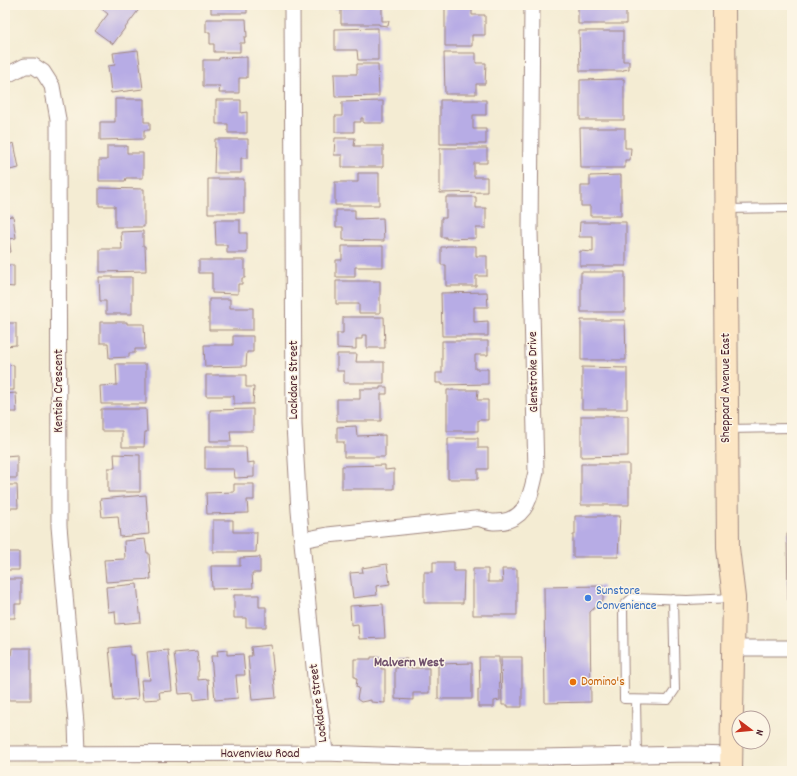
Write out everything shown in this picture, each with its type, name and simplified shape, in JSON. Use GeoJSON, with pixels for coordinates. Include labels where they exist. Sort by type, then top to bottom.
{"type":"FeatureCollection","features":[{"type":"Feature","properties":{"kind":"main road","name":"Sheppard Avenue East"},"geometry":{"type":"LineString","coordinates":[[724,5],[726,430],[728,548],[734,598],[731,763]]}},
{"type":"Feature","properties":{"kind":"street","name":"Lockdare Street"},"geometry":{"type":"LineString","coordinates":[[292,5],[294,425],[299,511],[315,677],[325,753]]}},
{"type":"Feature","properties":{"kind":"street","name":"Glenstroke Drive"},"geometry":{"type":"LineString","coordinates":[[302,540],[328,535],[480,518],[493,522],[510,519],[520,514],[529,501],[536,472],[530,231],[532,5]]}},
{"type":"Feature","properties":{"kind":"street","name":"Kentish Crescent"},"geometry":{"type":"LineString","coordinates":[[5,76],[25,66],[34,66],[43,72],[52,86],[58,120],[59,526],[76,723],[77,754]]}},
{"type":"Feature","properties":{"kind":"street"},"geometry":{"type":"LineString","coordinates":[[734,648],[792,648]]}},
{"type":"Feature","properties":{"kind":"street","name":"Havenview Road"},"geometry":{"type":"LineString","coordinates":[[5,754],[325,753],[433,764],[541,758],[691,754],[731,763]]}},
{"type":"Feature","properties":{"kind":"lane"},"geometry":{"type":"LineString","coordinates":[[725,209],[792,208]]}},
{"type":"Feature","properties":{"kind":"lane"},"geometry":{"type":"LineString","coordinates":[[726,430],[792,428]]}},
{"type":"Feature","properties":{"kind":"lane"},"geometry":{"type":"LineString","coordinates":[[673,599],[675,690],[668,700],[624,699],[623,606],[632,598],[734,598]]}},
{"type":"Feature","properties":{"kind":"lane"},"geometry":{"type":"LineString","coordinates":[[636,700],[637,756]]}},
{"type":"Feature","properties":{"kind":"building"},"geometry":{"type":"Polygon","coordinates":[[[97,5],[136,5],[140,8],[113,44],[95,31],[108,14],[97,5]]]}},
{"type":"Feature","properties":{"kind":"building"},"geometry":{"type":"Polygon","coordinates":[[[211,5],[247,5],[247,13],[211,13],[211,5]]]}},
{"type":"Feature","properties":{"kind":"building"},"geometry":{"type":"Polygon","coordinates":[[[334,5],[382,5],[382,21],[389,21],[388,26],[379,24],[341,24],[341,9],[334,9],[334,5]]]}},
{"type":"Feature","properties":{"kind":"building"},"geometry":{"type":"Polygon","coordinates":[[[445,5],[472,5],[472,15],[485,15],[485,35],[472,35],[472,46],[445,46],[445,5]]]}},
{"type":"Feature","properties":{"kind":"building"},"geometry":{"type":"Polygon","coordinates":[[[578,5],[626,5],[626,24],[578,24],[578,5]]]}},
{"type":"Feature","properties":{"kind":"building"},"geometry":{"type":"Polygon","coordinates":[[[206,19],[246,19],[247,37],[244,37],[245,43],[240,43],[240,52],[214,52],[214,44],[210,44],[210,32],[206,32],[206,19]]]}},
{"type":"Feature","properties":{"kind":"building"},"geometry":{"type":"Polygon","coordinates":[[[378,28],[378,60],[358,60],[357,50],[335,50],[335,29],[378,28]]]}},
{"type":"Feature","properties":{"kind":"building"},"geometry":{"type":"Polygon","coordinates":[[[579,31],[623,31],[623,61],[629,61],[629,69],[623,71],[580,71],[579,31]]]}},
{"type":"Feature","properties":{"kind":"building"},"geometry":{"type":"Polygon","coordinates":[[[138,50],[143,89],[111,93],[108,66],[115,65],[113,53],[138,50]]]}},
{"type":"Feature","properties":{"kind":"building"},"geometry":{"type":"Polygon","coordinates":[[[444,53],[476,53],[476,63],[486,63],[485,84],[476,84],[476,94],[445,94],[444,53]]]}},
{"type":"Feature","properties":{"kind":"building"},"geometry":{"type":"Polygon","coordinates":[[[247,57],[247,78],[239,78],[239,93],[219,93],[220,86],[203,86],[203,60],[247,57]]]}},
{"type":"Feature","properties":{"kind":"building"},"geometry":{"type":"Polygon","coordinates":[[[357,64],[378,64],[379,96],[335,97],[334,74],[357,74],[357,64]]]}},
{"type":"Feature","properties":{"kind":"building"},"geometry":{"type":"Polygon","coordinates":[[[624,79],[624,120],[580,120],[580,80],[624,79]]]}},
{"type":"Feature","properties":{"kind":"building"},"geometry":{"type":"Polygon","coordinates":[[[115,99],[144,99],[144,122],[150,122],[150,130],[144,130],[144,139],[100,140],[100,122],[115,122],[115,99]]]}},
{"type":"Feature","properties":{"kind":"building"},"geometry":{"type":"Polygon","coordinates":[[[216,100],[241,100],[241,113],[247,112],[247,133],[228,133],[228,124],[216,124],[216,100]]]}},
{"type":"Feature","properties":{"kind":"building"},"geometry":{"type":"Polygon","coordinates":[[[440,100],[486,100],[486,115],[473,115],[473,129],[486,129],[486,144],[440,144],[440,100]]]}},
{"type":"Feature","properties":{"kind":"building"},"geometry":{"type":"Polygon","coordinates":[[[383,101],[383,123],[363,123],[363,118],[361,118],[361,122],[354,122],[354,132],[335,132],[335,116],[342,116],[342,102],[383,101]]]}},
{"type":"Feature","properties":{"kind":"building"},"geometry":{"type":"Polygon","coordinates":[[[580,128],[625,128],[625,148],[631,148],[630,160],[625,160],[625,168],[581,168],[580,128]]]}},
{"type":"Feature","properties":{"kind":"building"},"geometry":{"type":"Polygon","coordinates":[[[5,136],[8,145],[14,143],[19,168],[5,171],[5,136]]]}},
{"type":"Feature","properties":{"kind":"building"},"geometry":{"type":"Polygon","coordinates":[[[335,138],[355,138],[354,146],[383,146],[383,167],[342,167],[342,155],[334,155],[335,138]]]}},
{"type":"Feature","properties":{"kind":"building"},"geometry":{"type":"Polygon","coordinates":[[[215,139],[248,139],[248,158],[241,158],[241,173],[214,173],[215,139]]]}},
{"type":"Feature","properties":{"kind":"building"},"geometry":{"type":"Polygon","coordinates":[[[107,146],[127,146],[127,153],[143,153],[143,178],[126,178],[125,181],[99,181],[99,160],[107,160],[107,146]]]}},
{"type":"Feature","properties":{"kind":"building"},"geometry":{"type":"Polygon","coordinates":[[[440,148],[487,148],[487,163],[474,163],[474,177],[487,177],[487,192],[440,193],[440,148]]]}},
{"type":"Feature","properties":{"kind":"building"},"geometry":{"type":"Polygon","coordinates":[[[358,173],[379,173],[379,205],[335,205],[335,182],[358,182],[358,173]]]}},
{"type":"Feature","properties":{"kind":"building"},"geometry":{"type":"Polygon","coordinates":[[[621,175],[621,216],[590,216],[590,206],[581,206],[581,186],[590,186],[590,176],[621,175]]]}},
{"type":"Feature","properties":{"kind":"building"},"geometry":{"type":"Polygon","coordinates":[[[208,179],[244,179],[244,213],[208,213],[208,179]]]}},
{"type":"Feature","properties":{"kind":"building"},"geometry":{"type":"Polygon","coordinates":[[[99,188],[144,189],[144,227],[115,227],[115,206],[99,206],[99,188]]]}},
{"type":"Feature","properties":{"kind":"building"},"geometry":{"type":"Polygon","coordinates":[[[446,197],[476,197],[476,208],[486,208],[486,228],[476,228],[476,238],[446,239],[446,237],[441,237],[441,218],[446,218],[446,197]]]}},
{"type":"Feature","properties":{"kind":"building"},"geometry":{"type":"Polygon","coordinates":[[[336,210],[355,210],[355,219],[383,218],[384,241],[343,240],[343,227],[336,227],[336,210]]]}},
{"type":"Feature","properties":{"kind":"building"},"geometry":{"type":"Polygon","coordinates":[[[13,216],[16,238],[9,239],[11,252],[5,253],[5,217],[13,216]]]}},
{"type":"Feature","properties":{"kind":"building"},"geometry":{"type":"Polygon","coordinates":[[[215,220],[240,220],[240,233],[247,233],[247,253],[227,253],[227,245],[216,245],[215,220]]]}},
{"type":"Feature","properties":{"kind":"building"},"geometry":{"type":"Polygon","coordinates":[[[580,222],[626,222],[626,266],[580,266],[580,251],[593,252],[593,237],[579,237],[580,222]]]}},
{"type":"Feature","properties":{"kind":"building"},"geometry":{"type":"Polygon","coordinates":[[[143,231],[146,271],[100,272],[100,249],[122,249],[121,232],[143,231]]]}},
{"type":"Feature","properties":{"kind":"building"},"geometry":{"type":"Polygon","coordinates":[[[342,246],[383,246],[383,267],[355,267],[355,277],[336,277],[336,260],[342,260],[342,246]]]}},
{"type":"Feature","properties":{"kind":"building"},"geometry":{"type":"Polygon","coordinates":[[[476,246],[476,256],[487,256],[487,276],[476,276],[476,286],[446,286],[446,265],[441,265],[441,247],[476,246]]]}},
{"type":"Feature","properties":{"kind":"building"},"geometry":{"type":"Polygon","coordinates":[[[199,260],[245,260],[245,278],[242,278],[242,284],[238,284],[238,294],[212,293],[212,273],[199,273],[199,260]]]}},
{"type":"Feature","properties":{"kind":"building"},"geometry":{"type":"Polygon","coordinates":[[[5,265],[14,265],[14,287],[5,286],[5,265]]]}},
{"type":"Feature","properties":{"kind":"building"},"geometry":{"type":"Polygon","coordinates":[[[581,272],[625,272],[625,312],[581,312],[581,272]]]}},
{"type":"Feature","properties":{"kind":"building"},"geometry":{"type":"Polygon","coordinates":[[[99,277],[132,277],[132,314],[106,314],[106,301],[100,301],[99,277]]]}},
{"type":"Feature","properties":{"kind":"building"},"geometry":{"type":"Polygon","coordinates":[[[336,281],[380,281],[380,313],[359,313],[359,304],[336,304],[336,281]]]}},
{"type":"Feature","properties":{"kind":"building"},"geometry":{"type":"Polygon","coordinates":[[[487,292],[488,307],[474,307],[474,322],[488,321],[488,336],[442,336],[441,293],[487,292]]]}},
{"type":"Feature","properties":{"kind":"building"},"geometry":{"type":"Polygon","coordinates":[[[209,299],[230,299],[230,308],[253,308],[253,330],[209,330],[209,299]]]}},
{"type":"Feature","properties":{"kind":"building"},"geometry":{"type":"Polygon","coordinates":[[[343,317],[384,317],[385,348],[367,348],[367,335],[362,335],[362,339],[356,339],[356,349],[337,348],[337,333],[343,333],[343,317]]]}},
{"type":"Feature","properties":{"kind":"building"},"geometry":{"type":"Polygon","coordinates":[[[581,320],[625,320],[626,360],[581,360],[581,320]]]}},
{"type":"Feature","properties":{"kind":"building"},"geometry":{"type":"Polygon","coordinates":[[[100,322],[127,322],[127,324],[144,324],[145,349],[135,349],[135,353],[129,353],[129,357],[109,358],[108,343],[100,343],[100,322]]]}},
{"type":"Feature","properties":{"kind":"building"},"geometry":{"type":"Polygon","coordinates":[[[5,323],[16,323],[16,345],[5,346],[5,323]]]}},
{"type":"Feature","properties":{"kind":"building"},"geometry":{"type":"Polygon","coordinates":[[[233,336],[253,336],[253,352],[247,352],[246,366],[205,367],[204,345],[233,345],[233,336]]]}},
{"type":"Feature","properties":{"kind":"building"},"geometry":{"type":"Polygon","coordinates":[[[442,341],[488,341],[488,355],[475,355],[475,369],[488,369],[488,384],[442,385],[442,383],[436,383],[436,373],[442,373],[442,341]]]}},
{"type":"Feature","properties":{"kind":"building"},"geometry":{"type":"Polygon","coordinates":[[[5,352],[6,364],[14,365],[14,390],[5,390],[5,352]]]}},
{"type":"Feature","properties":{"kind":"building"},"geometry":{"type":"Polygon","coordinates":[[[337,354],[357,354],[356,362],[384,362],[384,383],[344,383],[344,371],[337,371],[337,354]]]}},
{"type":"Feature","properties":{"kind":"building"},"geometry":{"type":"Polygon","coordinates":[[[116,364],[146,364],[146,404],[101,404],[100,386],[117,385],[116,364]]]}},
{"type":"Feature","properties":{"kind":"building"},"geometry":{"type":"Polygon","coordinates":[[[582,367],[627,368],[627,409],[582,409],[582,367]]]}},
{"type":"Feature","properties":{"kind":"building"},"geometry":{"type":"Polygon","coordinates":[[[206,375],[246,375],[246,387],[254,387],[253,404],[234,404],[234,396],[206,396],[206,375]]]}},
{"type":"Feature","properties":{"kind":"building"},"geometry":{"type":"Polygon","coordinates":[[[380,387],[387,387],[387,394],[381,394],[381,421],[337,421],[337,399],[360,399],[360,389],[380,389],[380,387]]]}},
{"type":"Feature","properties":{"kind":"building"},"geometry":{"type":"Polygon","coordinates":[[[447,390],[478,390],[477,400],[488,400],[488,420],[478,420],[478,431],[447,431],[447,390]]]}},
{"type":"Feature","properties":{"kind":"building"},"geometry":{"type":"Polygon","coordinates":[[[16,393],[17,412],[5,412],[5,394],[16,393]]]}},
{"type":"Feature","properties":{"kind":"building"},"geometry":{"type":"Polygon","coordinates":[[[101,409],[146,409],[147,432],[145,432],[144,447],[122,447],[122,431],[101,431],[101,409]]]}},
{"type":"Feature","properties":{"kind":"building"},"geometry":{"type":"Polygon","coordinates":[[[253,409],[253,431],[230,431],[231,441],[210,441],[210,410],[253,409]]]}},
{"type":"Feature","properties":{"kind":"building"},"geometry":{"type":"Polygon","coordinates":[[[581,416],[628,416],[628,456],[581,457],[581,416]]]}},
{"type":"Feature","properties":{"kind":"building"},"geometry":{"type":"Polygon","coordinates":[[[356,426],[357,436],[385,435],[385,457],[344,457],[344,442],[337,442],[337,427],[356,426]]]}},
{"type":"Feature","properties":{"kind":"building"},"geometry":{"type":"Polygon","coordinates":[[[448,438],[478,438],[478,448],[488,448],[488,469],[478,469],[478,479],[448,479],[448,438]]]}},
{"type":"Feature","properties":{"kind":"building"},"geometry":{"type":"Polygon","coordinates":[[[205,447],[246,447],[247,463],[254,462],[254,477],[235,478],[234,469],[205,469],[205,447]]]}},
{"type":"Feature","properties":{"kind":"building"},"geometry":{"type":"Polygon","coordinates":[[[114,454],[140,455],[140,492],[108,492],[108,468],[115,468],[114,454]]]}},
{"type":"Feature","properties":{"kind":"building"},"geometry":{"type":"Polygon","coordinates":[[[17,455],[17,478],[5,478],[5,456],[17,455]]]}},
{"type":"Feature","properties":{"kind":"building"},"geometry":{"type":"Polygon","coordinates":[[[581,464],[629,464],[629,505],[581,505],[581,464]]]}},
{"type":"Feature","properties":{"kind":"building"},"geometry":{"type":"Polygon","coordinates":[[[385,465],[385,470],[394,469],[394,489],[342,489],[342,466],[385,465]]]}},
{"type":"Feature","properties":{"kind":"building"},"geometry":{"type":"Polygon","coordinates":[[[234,484],[254,484],[254,500],[247,500],[248,513],[207,514],[206,493],[234,492],[234,484]]]}},
{"type":"Feature","properties":{"kind":"building"},"geometry":{"type":"Polygon","coordinates":[[[5,485],[17,485],[18,508],[5,508],[5,485]]]}},
{"type":"Feature","properties":{"kind":"building"},"geometry":{"type":"Polygon","coordinates":[[[146,495],[149,534],[120,537],[118,516],[102,517],[100,499],[146,495]]]}},
{"type":"Feature","properties":{"kind":"building"},"geometry":{"type":"Polygon","coordinates":[[[575,516],[620,516],[618,557],[573,557],[575,516]]]}},
{"type":"Feature","properties":{"kind":"building"},"geometry":{"type":"Polygon","coordinates":[[[213,520],[233,520],[233,532],[257,532],[256,552],[213,552],[213,520]]]}},
{"type":"Feature","properties":{"kind":"building"},"geometry":{"type":"Polygon","coordinates":[[[792,532],[792,605],[788,600],[787,534],[792,532]]]}},
{"type":"Feature","properties":{"kind":"building"},"geometry":{"type":"Polygon","coordinates":[[[145,539],[147,553],[149,553],[151,579],[106,582],[104,560],[125,559],[124,541],[145,539]]]}},
{"type":"Feature","properties":{"kind":"building"},"geometry":{"type":"Polygon","coordinates":[[[5,552],[19,552],[19,570],[5,570],[5,552]]]}},
{"type":"Feature","properties":{"kind":"building"},"geometry":{"type":"Polygon","coordinates":[[[260,557],[260,573],[252,573],[253,588],[212,589],[211,566],[240,566],[240,558],[260,557]]]}},
{"type":"Feature","properties":{"kind":"building"},"geometry":{"type":"Polygon","coordinates":[[[433,562],[454,562],[454,571],[464,571],[463,603],[424,603],[424,572],[433,572],[433,562]]]}},
{"type":"Feature","properties":{"kind":"building"},"geometry":{"type":"Polygon","coordinates":[[[387,564],[390,584],[376,586],[377,595],[353,598],[350,573],[363,572],[362,568],[387,564]]]}},
{"type":"Feature","properties":{"kind":"building"},"geometry":{"type":"Polygon","coordinates":[[[473,569],[488,569],[488,582],[503,582],[502,569],[517,569],[517,615],[473,615],[473,569]]]}},
{"type":"Feature","properties":{"kind":"building"},"geometry":{"type":"Polygon","coordinates":[[[5,579],[21,579],[21,604],[15,604],[15,618],[5,618],[5,579]]]}},
{"type":"Feature","properties":{"kind":"building"},"geometry":{"type":"Polygon","coordinates":[[[137,584],[141,622],[116,624],[115,611],[108,612],[106,587],[137,584]]]}},
{"type":"Feature","properties":{"kind":"building"},"geometry":{"type":"Polygon","coordinates":[[[603,586],[603,600],[590,612],[591,702],[545,703],[544,587],[603,586]]]}},
{"type":"Feature","properties":{"kind":"building"},"geometry":{"type":"Polygon","coordinates":[[[234,595],[259,595],[259,607],[266,607],[266,627],[246,627],[246,618],[234,618],[234,595]]]}},
{"type":"Feature","properties":{"kind":"building"},"geometry":{"type":"Polygon","coordinates":[[[383,604],[385,638],[359,639],[358,624],[351,625],[350,606],[383,604]]]}},
{"type":"Feature","properties":{"kind":"building"},"geometry":{"type":"Polygon","coordinates":[[[271,645],[276,698],[252,700],[248,656],[252,656],[251,647],[271,645]]]}},
{"type":"Feature","properties":{"kind":"building"},"geometry":{"type":"Polygon","coordinates":[[[130,646],[130,655],[134,655],[138,699],[114,701],[109,648],[130,646]]]}},
{"type":"Feature","properties":{"kind":"building"},"geometry":{"type":"Polygon","coordinates":[[[12,648],[31,648],[31,700],[8,700],[8,656],[11,656],[12,648]]]}},
{"type":"Feature","properties":{"kind":"building"},"geometry":{"type":"Polygon","coordinates":[[[168,650],[172,691],[159,692],[160,699],[143,700],[141,680],[150,680],[147,652],[168,650]]]}},
{"type":"Feature","properties":{"kind":"building"},"geometry":{"type":"Polygon","coordinates":[[[227,650],[227,655],[243,654],[245,675],[236,675],[238,698],[215,700],[211,656],[218,656],[217,651],[227,650]]]}},
{"type":"Feature","properties":{"kind":"building"},"geometry":{"type":"Polygon","coordinates":[[[197,651],[199,670],[198,680],[208,679],[209,698],[194,700],[193,693],[179,694],[174,653],[197,651]]]}},
{"type":"Feature","properties":{"kind":"building"},"geometry":{"type":"Polygon","coordinates":[[[371,657],[381,657],[381,669],[385,669],[385,703],[371,702],[371,700],[361,702],[357,699],[359,688],[356,687],[357,679],[354,677],[354,659],[371,659],[371,657]]]}},
{"type":"Feature","properties":{"kind":"building"},"geometry":{"type":"Polygon","coordinates":[[[479,657],[499,657],[500,700],[494,701],[494,707],[478,707],[478,689],[480,690],[479,657]]]}},
{"type":"Feature","properties":{"kind":"building"},"geometry":{"type":"Polygon","coordinates":[[[501,657],[522,657],[522,707],[508,707],[508,705],[502,705],[501,657]]]}},
{"type":"Feature","properties":{"kind":"building"},"geometry":{"type":"Polygon","coordinates":[[[398,659],[407,659],[407,668],[429,668],[429,693],[413,693],[413,700],[395,699],[395,668],[398,668],[398,659]]]}},
{"type":"Feature","properties":{"kind":"building"},"geometry":{"type":"Polygon","coordinates":[[[472,663],[472,699],[438,699],[438,664],[472,663]]]}},
{"type":"Feature","properties":{"kind":"place","name":"Sunstore Convenience"},"geometry":{"type":"Point","coordinates":[588,598]}},
{"type":"Feature","properties":{"kind":"place","name":"Domino's"},"geometry":{"type":"Point","coordinates":[573,682]}},
{"type":"Feature","properties":{"kind":"district","name":"Malvern West"},"geometry":{"type":"Point","coordinates":[409,663]}}]}
